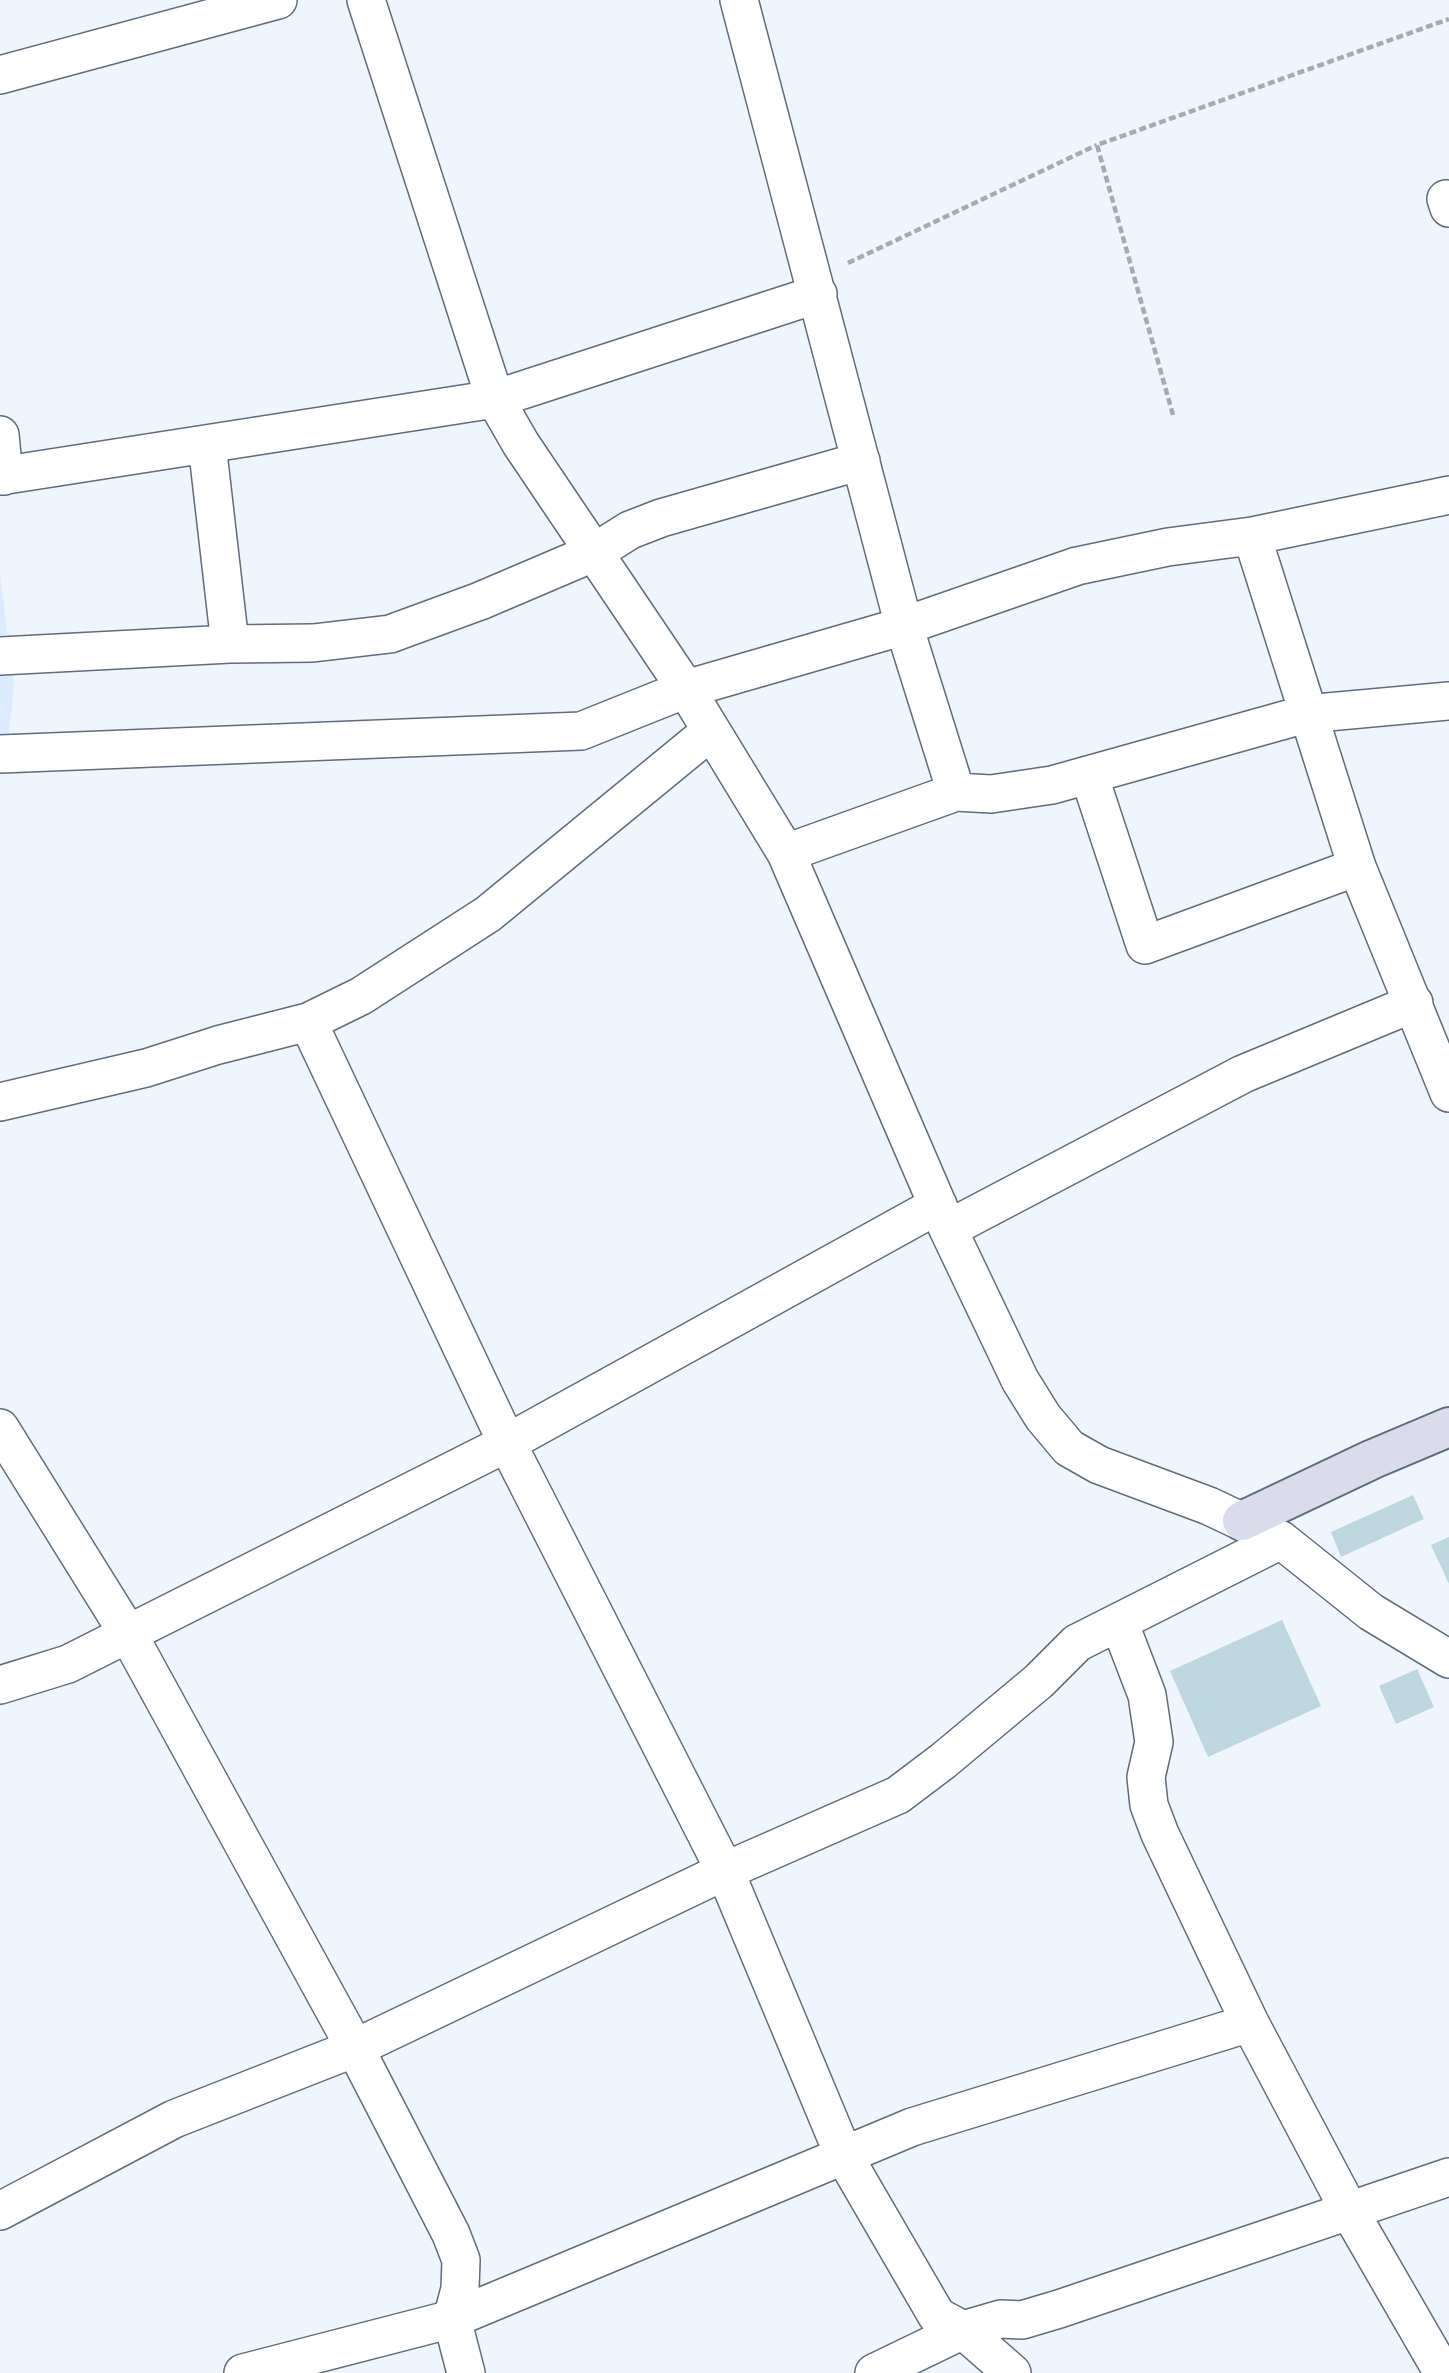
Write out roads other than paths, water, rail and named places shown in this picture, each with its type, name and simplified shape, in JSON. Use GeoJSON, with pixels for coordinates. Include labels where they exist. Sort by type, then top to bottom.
{"type":"FeatureCollection","features":[{"type":"Feature","properties":{"kind":"main road"},"geometry":{"type":"LineString","coordinates":[[1242,1521],[1449,1427]]}},
{"type":"Feature","properties":{"kind":"street"},"geometry":{"type":"LineString","coordinates":[[0,75],[278,0]]}},
{"type":"Feature","properties":{"kind":"street"},"geometry":{"type":"LineString","coordinates":[[366,0],[495,399],[521,444],[686,689],[786,853],[943,1217],[1020,1380],[1043,1417],[1069,1448],[1099,1465],[1242,1521],[1281,1540],[1371,1612],[1449,1659]]}},
{"type":"Feature","properties":{"kind":"street"},"geometry":{"type":"LineString","coordinates":[[739,0],[904,626],[956,792]]}},
{"type":"Feature","properties":{"kind":"street"},"geometry":{"type":"LineString","coordinates":[[0,435],[2,476],[495,399],[816,287]]}},
{"type":"Feature","properties":{"kind":"street"},"geometry":{"type":"LineString","coordinates":[[208,444],[230,644]]}},
{"type":"Feature","properties":{"kind":"street"},"geometry":{"type":"LineString","coordinates":[[0,656],[230,644],[313,643],[390,634],[480,601],[594,552],[630,530],[698,505],[861,461]]}},
{"type":"Feature","properties":{"kind":"street"},"geometry":{"type":"LineString","coordinates":[[0,754],[581,731],[686,689],[904,626],[1077,566],[1168,547],[1252,536],[1449,495]]}},
{"type":"Feature","properties":{"kind":"street"},"geometry":{"type":"LineString","coordinates":[[1252,536],[1306,714],[1357,867],[1428,1011],[1449,1093]]}},
{"type":"Feature","properties":{"kind":"street"},"geometry":{"type":"LineString","coordinates":[[786,853],[956,792],[1019,792],[1306,714],[1449,701]]}},
{"type":"Feature","properties":{"kind":"street"},"geometry":{"type":"LineString","coordinates":[[0,1102],[146,1068],[218,1045],[308,1022],[362,996],[409,968],[488,914],[711,731]]}},
{"type":"Feature","properties":{"kind":"street"},"geometry":{"type":"LineString","coordinates":[[1089,775],[1145,945],[1357,867]]}},
{"type":"Feature","properties":{"kind":"street"},"geometry":{"type":"LineString","coordinates":[[0,1685],[68,1664],[507,1443],[943,1217],[1243,1074],[1428,1011]]}},
{"type":"Feature","properties":{"kind":"street"},"geometry":{"type":"LineString","coordinates":[[308,1022],[507,1443],[725,1871],[844,2156],[937,2316],[964,2330],[1012,2373]]}},
{"type":"Feature","properties":{"kind":"street"},"geometry":{"type":"LineString","coordinates":[[0,1428],[127,1632],[355,2048],[461,2260],[460,2289],[452,2319],[466,2373]]}},
{"type":"Feature","properties":{"kind":"street"},"geometry":{"type":"LineString","coordinates":[[0,2211],[174,2119],[355,2048],[725,1871],[898,1795],[1039,1681],[1077,1643],[1281,1540]]}},
{"type":"Feature","properties":{"kind":"street"},"geometry":{"type":"LineString","coordinates":[[1119,1622],[1147,1695],[1154,1742],[1146,1777],[1149,1805],[1251,2022],[1350,2212],[1442,2373],[1449,2369]]}},
{"type":"Feature","properties":{"kind":"street"},"geometry":{"type":"LineString","coordinates":[[243,2373],[452,2319],[912,2127],[1251,2022]]}},
{"type":"Feature","properties":{"kind":"street"},"geometry":{"type":"LineString","coordinates":[[874,2373],[964,2330],[1001,2319],[1022,2320],[1350,2212],[1449,2176]]}}]}
